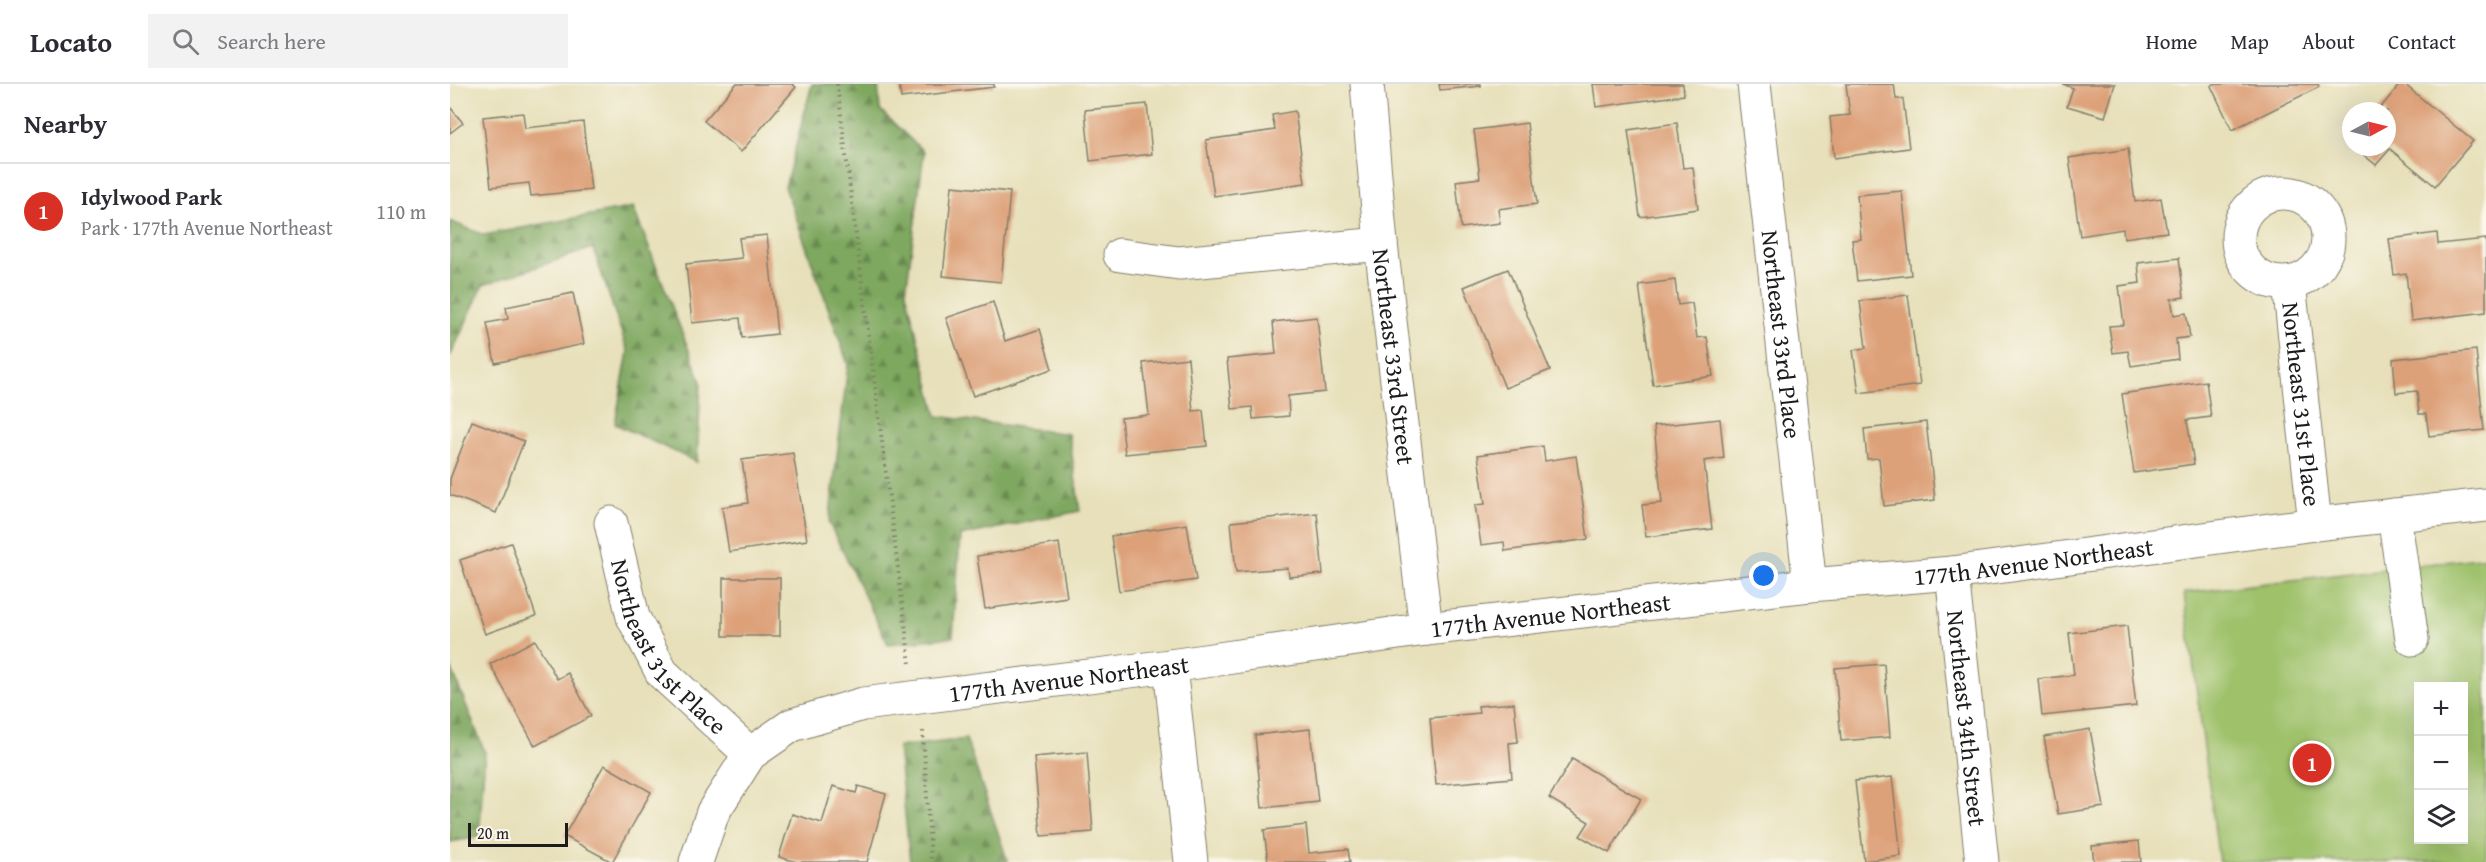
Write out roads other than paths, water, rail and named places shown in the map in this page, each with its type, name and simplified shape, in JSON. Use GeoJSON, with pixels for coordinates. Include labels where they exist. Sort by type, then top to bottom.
{"type":"FeatureCollection","features":[{"type":"Feature","properties":{"kind":"street","name":"Northeast 33rd Street"},"geometry":{"type":"LineString","coordinates":[[1367,84],[1381,244],[1426,629]]}},
{"type":"Feature","properties":{"kind":"street","name":"Northeast 33rd Place"},"geometry":{"type":"LineString","coordinates":[[1755,84],[1810,585]]}},
{"type":"Feature","properties":{"kind":"street"},"geometry":{"type":"LineString","coordinates":[[1120,255],[1179,263],[1381,244]]}},
{"type":"Feature","properties":{"kind":"street","name":"Northeast 31st Place"},"geometry":{"type":"LineString","coordinates":[[2289,283],[2315,524]]}},
{"type":"Feature","properties":{"kind":"street","name":"177th Avenue Northeast"},"geometry":{"type":"LineString","coordinates":[[696,862],[713,812],[750,754],[792,725],[863,704],[1170,666],[1426,629],[1810,585],[1952,573],[2315,524],[2486,505]]}},
{"type":"Feature","properties":{"kind":"street"},"geometry":{"type":"LineString","coordinates":[[2394,515],[2412,639]]}},
{"type":"Feature","properties":{"kind":"street","name":"Northeast 31st Place"},"geometry":{"type":"LineString","coordinates":[[611,523],[633,617],[662,673],[750,754]]}},
{"type":"Feature","properties":{"kind":"street","name":"Northeast 34th Street"},"geometry":{"type":"LineString","coordinates":[[1952,573],[1982,862]]}},
{"type":"Feature","properties":{"kind":"street"},"geometry":{"type":"LineString","coordinates":[[1170,666],[1191,862]]}},
{"type":"Feature","properties":{"kind":"place","name":"Idylwood Park"},"geometry":{"type":"Point","coordinates":[2312,763]}}]}
